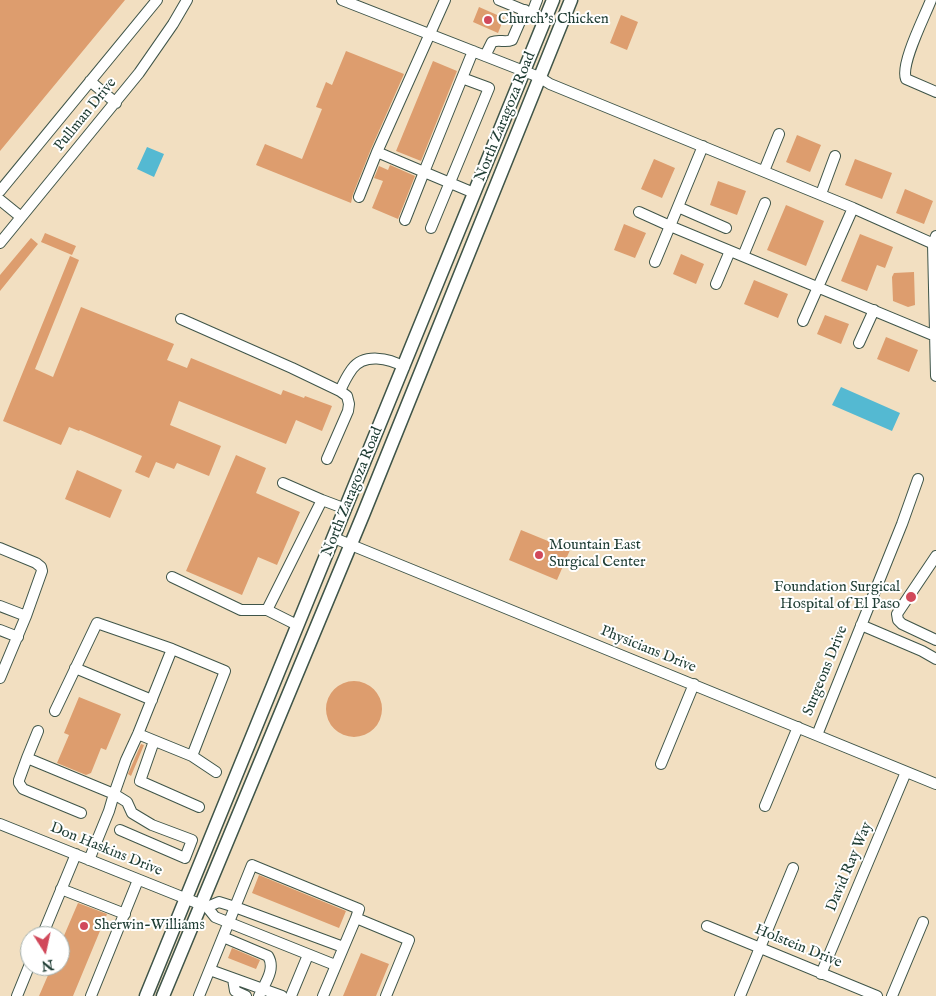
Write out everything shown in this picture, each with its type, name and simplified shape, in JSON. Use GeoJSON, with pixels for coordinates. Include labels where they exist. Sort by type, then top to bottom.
{"type":"FeatureCollection","features":[{"type":"Feature","properties":{"kind":"main road","name":"North Zaragoza Road"},"geometry":{"type":"LineString","coordinates":[[146,996],[553,0]]}},
{"type":"Feature","properties":{"kind":"main road","name":"North Zaragoza Road"},"geometry":{"type":"LineString","coordinates":[[163,996],[204,906],[571,0]]}},
{"type":"Feature","properties":{"kind":"main road"},"geometry":{"type":"LineString","coordinates":[[438,283],[441,294],[438,310],[441,319]]}},
{"type":"Feature","properties":{"kind":"main road"},"geometry":{"type":"LineString","coordinates":[[294,680],[291,668],[303,633],[297,624]]}},
{"type":"Feature","properties":{"kind":"street"},"geometry":{"type":"LineString","coordinates":[[0,191],[156,0]]}},
{"type":"Feature","properties":{"kind":"street","name":"Pullman Drive"},"geometry":{"type":"LineString","coordinates":[[0,243],[116,103],[168,32],[187,0]]}},
{"type":"Feature","properties":{"kind":"street"},"geometry":{"type":"LineString","coordinates":[[342,0],[539,77],[550,84],[935,242],[936,376]]}},
{"type":"Feature","properties":{"kind":"street"},"geometry":{"type":"LineString","coordinates":[[359,197],[377,152],[445,0]]}},
{"type":"Feature","properties":{"kind":"street"},"geometry":{"type":"LineString","coordinates":[[499,0],[546,19]]}},
{"type":"Feature","properties":{"kind":"street"},"geometry":{"type":"LineString","coordinates":[[485,56],[492,42],[512,40],[537,0]]}},
{"type":"Feature","properties":{"kind":"street"},"geometry":{"type":"LineString","coordinates":[[932,0],[906,62],[904,76],[906,79],[936,92]]}},
{"type":"Feature","properties":{"kind":"street"},"geometry":{"type":"LineString","coordinates":[[405,220],[473,51]]}},
{"type":"Feature","properties":{"kind":"street"},"geometry":{"type":"LineString","coordinates":[[431,228],[489,88],[462,78]]}},
{"type":"Feature","properties":{"kind":"street"},"geometry":{"type":"LineString","coordinates":[[90,81],[116,103]]}},
{"type":"Feature","properties":{"kind":"street"},"geometry":{"type":"LineString","coordinates":[[764,171],[779,134]]}},
{"type":"Feature","properties":{"kind":"street"},"geometry":{"type":"LineString","coordinates":[[655,262],[703,146]]}},
{"type":"Feature","properties":{"kind":"street"},"geometry":{"type":"LineString","coordinates":[[377,152],[474,193]]}},
{"type":"Feature","properties":{"kind":"street"},"geometry":{"type":"LineString","coordinates":[[821,194],[835,156]]}},
{"type":"Feature","properties":{"kind":"street"},"geometry":{"type":"LineString","coordinates":[[0,200],[21,218]]}},
{"type":"Feature","properties":{"kind":"street"},"geometry":{"type":"LineString","coordinates":[[743,256],[765,203]]}},
{"type":"Feature","properties":{"kind":"street"},"geometry":{"type":"LineString","coordinates":[[678,208],[726,228]]}},
{"type":"Feature","properties":{"kind":"street"},"geometry":{"type":"LineString","coordinates":[[803,320],[854,208]]}},
{"type":"Feature","properties":{"kind":"street"},"geometry":{"type":"LineString","coordinates":[[639,212],[935,336]]}},
{"type":"Feature","properties":{"kind":"street"},"geometry":{"type":"LineString","coordinates":[[716,284],[730,251]]}},
{"type":"Feature","properties":{"kind":"street"},"geometry":{"type":"LineString","coordinates":[[859,343],[874,310]]}},
{"type":"Feature","properties":{"kind":"street"},"geometry":{"type":"LineString","coordinates":[[181,318],[292,368],[347,396],[349,401],[348,411],[327,459]]}},
{"type":"Feature","properties":{"kind":"street"},"geometry":{"type":"LineString","coordinates":[[340,391],[352,368],[360,362],[378,359],[391,360],[404,367]]}},
{"type":"Feature","properties":{"kind":"street","name":"Surgeons Drive"},"geometry":{"type":"LineString","coordinates":[[817,735],[902,524],[918,479]]}},
{"type":"Feature","properties":{"kind":"street"},"geometry":{"type":"LineString","coordinates":[[283,483],[346,509]]}},
{"type":"Feature","properties":{"kind":"street"},"geometry":{"type":"LineString","coordinates":[[267,610],[322,500]]}},
{"type":"Feature","properties":{"kind":"street","name":"Physicians Drive"},"geometry":{"type":"LineString","coordinates":[[334,538],[936,784]]}},
{"type":"Feature","properties":{"kind":"street"},"geometry":{"type":"LineString","coordinates":[[0,548],[36,563],[41,567],[42,571],[18,637],[0,678]]}},
{"type":"Feature","properties":{"kind":"street"},"geometry":{"type":"LineString","coordinates":[[936,556],[897,614],[898,620],[902,624],[936,640]]}},
{"type":"Feature","properties":{"kind":"street"},"geometry":{"type":"LineString","coordinates":[[172,577],[241,610],[267,610],[297,624]]}},
{"type":"Feature","properties":{"kind":"street"},"geometry":{"type":"LineString","coordinates":[[0,606],[26,616]]}},
{"type":"Feature","properties":{"kind":"street"},"geometry":{"type":"LineString","coordinates":[[55,711],[97,624],[172,649],[225,671],[192,756]]}},
{"type":"Feature","properties":{"kind":"street"},"geometry":{"type":"LineString","coordinates":[[861,625],[922,651],[936,660]]}},
{"type":"Feature","properties":{"kind":"street"},"geometry":{"type":"LineString","coordinates":[[0,630],[18,637]]}},
{"type":"Feature","properties":{"kind":"street"},"geometry":{"type":"LineString","coordinates":[[88,860],[109,811],[126,760],[172,649]]}},
{"type":"Feature","properties":{"kind":"street"},"geometry":{"type":"LineString","coordinates":[[75,668],[152,700]]}},
{"type":"Feature","properties":{"kind":"street"},"geometry":{"type":"LineString","coordinates":[[661,764],[694,684]]}},
{"type":"Feature","properties":{"kind":"street"},"geometry":{"type":"LineString","coordinates":[[766,806],[798,727]]}},
{"type":"Feature","properties":{"kind":"street"},"geometry":{"type":"LineString","coordinates":[[38,731],[19,783],[23,789],[81,813]]}},
{"type":"Feature","properties":{"kind":"street"},"geometry":{"type":"LineString","coordinates":[[138,734],[192,756],[216,772]]}},
{"type":"Feature","properties":{"kind":"street"},"geometry":{"type":"LineString","coordinates":[[154,741],[140,781],[199,807]]}},
{"type":"Feature","properties":{"kind":"street"},"geometry":{"type":"LineString","coordinates":[[27,758],[114,794],[127,802],[132,813],[152,825],[192,840],[185,858],[120,830]]}},
{"type":"Feature","properties":{"kind":"street","name":"David Ray Way"},"geometry":{"type":"LineString","coordinates":[[821,974],[906,772]]}},
{"type":"Feature","properties":{"kind":"street","name":"Don Haskins Drive"},"geometry":{"type":"LineString","coordinates":[[0,824],[204,906]]}},
{"type":"Feature","properties":{"kind":"street"},"geometry":{"type":"LineString","coordinates":[[46,926],[76,854]]}},
{"type":"Feature","properties":{"kind":"street"},"geometry":{"type":"LineString","coordinates":[[199,996],[252,865],[359,909],[323,996]]}},
{"type":"Feature","properties":{"kind":"street"},"geometry":{"type":"LineString","coordinates":[[740,996],[793,868]]}},
{"type":"Feature","properties":{"kind":"street"},"geometry":{"type":"LineString","coordinates":[[91,996],[138,880]]}},
{"type":"Feature","properties":{"kind":"street"},"geometry":{"type":"LineString","coordinates":[[61,889],[125,914]]}},
{"type":"Feature","properties":{"kind":"street"},"geometry":{"type":"LineString","coordinates":[[204,906],[219,902],[343,947]]}},
{"type":"Feature","properties":{"kind":"street"},"geometry":{"type":"LineString","coordinates":[[204,906],[215,917],[335,965]]}},
{"type":"Feature","properties":{"kind":"street"},"geometry":{"type":"LineString","coordinates":[[356,918],[409,940],[386,996]]}},
{"type":"Feature","properties":{"kind":"street"},"geometry":{"type":"LineString","coordinates":[[892,996],[922,922]]}},
{"type":"Feature","properties":{"kind":"street","name":"Holstein Drive"},"geometry":{"type":"LineString","coordinates":[[707,926],[877,996]]}},
{"type":"Feature","properties":{"kind":"street"},"geometry":{"type":"LineString","coordinates":[[243,946],[248,931]]}},
{"type":"Feature","properties":{"kind":"street"},"geometry":{"type":"LineString","coordinates":[[223,937],[268,956],[272,968],[261,992]]}},
{"type":"Feature","properties":{"kind":"street"},"geometry":{"type":"LineString","coordinates":[[291,996],[308,955]]}},
{"type":"Feature","properties":{"kind":"street"},"geometry":{"type":"LineString","coordinates":[[210,970],[234,978],[261,992],[282,996]]}},
{"type":"Feature","properties":{"kind":"street"},"geometry":{"type":"LineString","coordinates":[[16,996],[25,976]]}},
{"type":"Feature","properties":{"kind":"street"},"geometry":{"type":"LineString","coordinates":[[234,978],[234,991],[246,996]]}},
{"type":"Feature","properties":{"kind":"water"},"geometry":{"type":"Polygon","coordinates":[[[147,147],[164,154],[154,177],[137,169],[147,147]]]}},
{"type":"Feature","properties":{"kind":"water"},"geometry":{"type":"Polygon","coordinates":[[[841,387],[900,413],[892,431],[832,405],[841,387]]]}},
{"type":"Feature","properties":{"kind":"building"},"geometry":{"type":"Polygon","coordinates":[[[0,0],[125,0],[0,151],[0,0]]]}},
{"type":"Feature","properties":{"kind":"building","name":"Church's Chicken"},"geometry":{"type":"Polygon","coordinates":[[[479,7],[504,18],[498,33],[473,22],[479,7]]]}},
{"type":"Feature","properties":{"kind":"building"},"geometry":{"type":"Polygon","coordinates":[[[621,15],[638,22],[627,50],[610,43],[621,15]]]}},
{"type":"Feature","properties":{"kind":"building"},"geometry":{"type":"Polygon","coordinates":[[[346,51],[404,74],[371,149],[351,203],[256,165],[265,144],[302,159],[322,109],[316,107],[326,82],[332,85],[346,51]]]}},
{"type":"Feature","properties":{"kind":"building"},"geometry":{"type":"Polygon","coordinates":[[[433,61],[457,71],[421,161],[396,151],[433,61]]]}},
{"type":"Feature","properties":{"kind":"building"},"geometry":{"type":"Polygon","coordinates":[[[797,135],[821,145],[810,172],[786,162],[797,135]]]}},
{"type":"Feature","properties":{"kind":"building"},"geometry":{"type":"Polygon","coordinates":[[[654,159],[675,168],[662,198],[641,189],[654,159]]]}},
{"type":"Feature","properties":{"kind":"building"},"geometry":{"type":"Polygon","coordinates":[[[855,159],[892,173],[882,199],[845,185],[855,159]]]}},
{"type":"Feature","properties":{"kind":"building"},"geometry":{"type":"Polygon","coordinates":[[[390,165],[415,176],[398,219],[372,208],[383,181],[374,178],[379,166],[388,170],[390,165]]]}},
{"type":"Feature","properties":{"kind":"building"},"geometry":{"type":"Polygon","coordinates":[[[718,181],[746,191],[737,215],[710,205],[718,181]]]}},
{"type":"Feature","properties":{"kind":"building"},"geometry":{"type":"Polygon","coordinates":[[[905,189],[933,201],[924,224],[896,213],[905,189]]]}},
{"type":"Feature","properties":{"kind":"building"},"geometry":{"type":"Polygon","coordinates":[[[786,205],[824,221],[806,266],[767,250],[786,205]]]}},
{"type":"Feature","properties":{"kind":"building"},"geometry":{"type":"Polygon","coordinates":[[[624,224],[646,233],[635,258],[614,250],[624,224]]]}},
{"type":"Feature","properties":{"kind":"building"},"geometry":{"type":"Polygon","coordinates":[[[45,233],[76,246],[72,255],[41,242],[45,233]]]}},
{"type":"Feature","properties":{"kind":"building"},"geometry":{"type":"Polygon","coordinates":[[[860,234],[893,247],[885,268],[877,265],[867,291],[841,281],[860,234]]]}},
{"type":"Feature","properties":{"kind":"building"},"geometry":{"type":"Polygon","coordinates":[[[31,238],[38,244],[0,291],[0,275],[31,238]]]}},
{"type":"Feature","properties":{"kind":"building"},"geometry":{"type":"Polygon","coordinates":[[[681,254],[704,264],[696,284],[673,274],[681,254]]]}},
{"type":"Feature","properties":{"kind":"building"},"geometry":{"type":"Polygon","coordinates":[[[70,256],[79,260],[35,369],[53,377],[81,307],[174,344],[167,360],[187,368],[191,358],[281,395],[283,390],[332,406],[322,431],[296,420],[286,444],[179,401],[170,425],[221,446],[209,476],[177,463],[174,469],[156,462],[149,478],[135,472],[142,456],[80,430],[69,427],[61,445],[3,421],[70,256]]]}},
{"type":"Feature","properties":{"kind":"building"},"geometry":{"type":"Polygon","coordinates":[[[914,272],[915,305],[908,307],[893,301],[892,277],[894,273],[914,272]]]}},
{"type":"Feature","properties":{"kind":"building"},"geometry":{"type":"Polygon","coordinates":[[[754,280],[788,294],[778,318],[744,304],[754,280]]]}},
{"type":"Feature","properties":{"kind":"building"},"geometry":{"type":"Polygon","coordinates":[[[825,315],[849,324],[841,344],[817,334],[825,315]]]}},
{"type":"Feature","properties":{"kind":"building"},"geometry":{"type":"Polygon","coordinates":[[[886,337],[918,350],[909,372],[877,359],[886,337]]]}},
{"type":"Feature","properties":{"kind":"building"},"geometry":{"type":"Polygon","coordinates":[[[236,455],[266,468],[256,493],[300,512],[277,565],[258,557],[242,595],[186,571],[236,455]]]}},
{"type":"Feature","properties":{"kind":"building"},"geometry":{"type":"Polygon","coordinates":[[[77,470],[122,490],[110,518],[65,499],[77,470]]]}},
{"type":"Feature","properties":{"kind":"building","name":"Mountain East Surgical Center"},"geometry":{"type":"Polygon","coordinates":[[[521,530],[570,550],[557,580],[509,560],[521,530]]]}},
{"type":"Feature","properties":{"kind":"building"},"geometry":{"type":"Polygon","coordinates":[[[348,681],[360,681],[374,689],[382,703],[380,720],[374,729],[360,737],[348,737],[338,732],[331,725],[326,715],[326,703],[331,693],[338,686],[348,681]]]}},
{"type":"Feature","properties":{"kind":"building"},"geometry":{"type":"Polygon","coordinates":[[[79,697],[121,714],[106,750],[101,748],[91,773],[86,775],[57,763],[69,735],[64,733],[79,697]]]}},
{"type":"Feature","properties":{"kind":"building"},"geometry":{"type":"Polygon","coordinates":[[[141,744],[144,745],[131,776],[128,774],[141,744]]]}},
{"type":"Feature","properties":{"kind":"building"},"geometry":{"type":"Polygon","coordinates":[[[259,875],[346,911],[339,928],[252,893],[259,875]]]}},
{"type":"Feature","properties":{"kind":"building"},"geometry":{"type":"Polygon","coordinates":[[[78,903],[107,914],[73,996],[39,996],[48,976],[70,976],[70,926],[68,926],[78,903]]]}},
{"type":"Feature","properties":{"kind":"building"},"geometry":{"type":"Polygon","coordinates":[[[232,948],[260,960],[256,969],[228,958],[232,948]]]}},
{"type":"Feature","properties":{"kind":"building"},"geometry":{"type":"Polygon","coordinates":[[[361,953],[389,964],[376,996],[343,996],[361,953]]]}},
{"type":"Feature","properties":{"kind":"place","name":"Church's Chicken"},"geometry":{"type":"Point","coordinates":[488,20]}},
{"type":"Feature","properties":{"kind":"place","name":"Mountain East Surgical Center"},"geometry":{"type":"Point","coordinates":[539,555]}},
{"type":"Feature","properties":{"kind":"place","name":"Foundation Surgical Hospital of El Paso"},"geometry":{"type":"Point","coordinates":[911,597]}},
{"type":"Feature","properties":{"kind":"place","name":"Sherwin-Williams"},"geometry":{"type":"Point","coordinates":[84,926]}}]}
